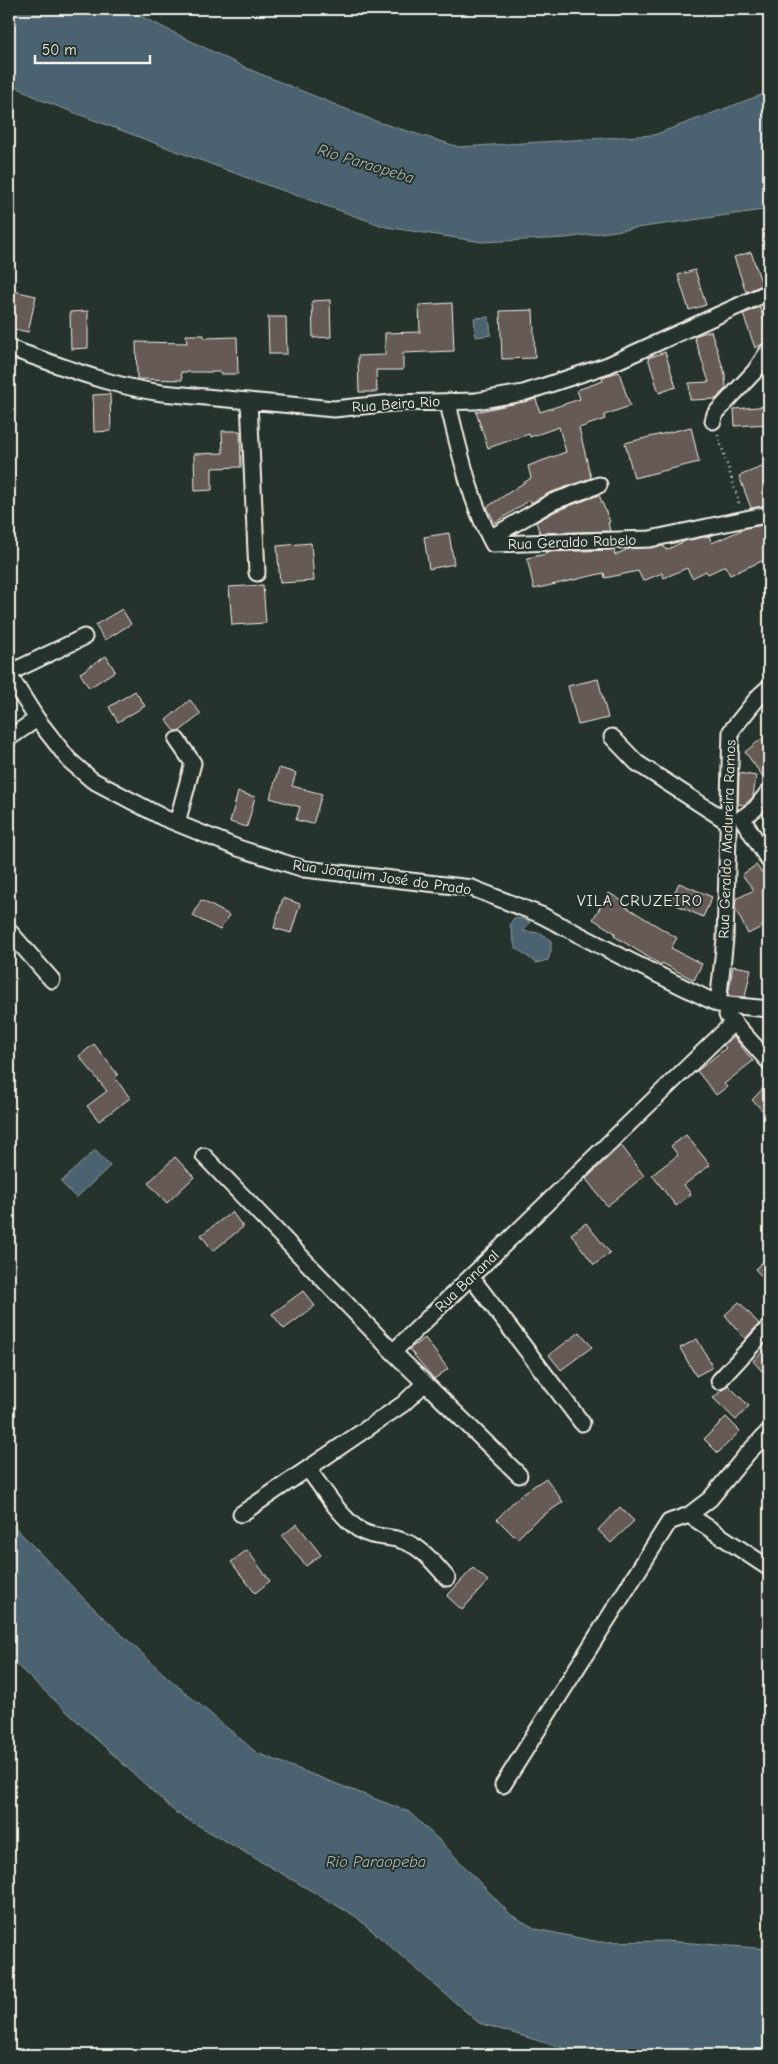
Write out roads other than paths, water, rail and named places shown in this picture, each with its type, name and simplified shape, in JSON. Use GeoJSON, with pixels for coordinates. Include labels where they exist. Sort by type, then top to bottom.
{"type":"FeatureCollection","features":[{"type":"Feature","properties":{"kind":"street","name":"Rua Beira Rio"},"geometry":{"type":"LineString","coordinates":[[9,348],[89,376],[139,390],[334,408],[392,403],[476,401],[523,393],[608,365],[769,292]]}},
{"type":"Feature","properties":{"kind":"street"},"geometry":{"type":"LineString","coordinates":[[713,421],[715,414],[755,371],[769,350]]}},
{"type":"Feature","properties":{"kind":"street"},"geometry":{"type":"LineString","coordinates":[[250,401],[257,573]]}},
{"type":"Feature","properties":{"kind":"street","name":"Rua Geraldo Rabelo"},"geometry":{"type":"LineString","coordinates":[[450,401],[450,412],[470,487],[482,524],[493,544],[650,539],[769,514]]}},
{"type":"Feature","properties":{"kind":"street"},"geometry":{"type":"LineString","coordinates":[[490,538],[552,502],[599,485]]}},
{"type":"Feature","properties":{"kind":"street"},"geometry":{"type":"LineString","coordinates":[[9,674],[84,637]]}},
{"type":"Feature","properties":{"kind":"street","name":"Rua Joaquim José do Prado"},"geometry":{"type":"LineString","coordinates":[[9,674],[37,719],[69,760],[92,780],[177,823],[238,848],[304,869],[472,888],[541,915],[718,1004],[769,1009]]}},
{"type":"Feature","properties":{"kind":"street","name":"Rua Geraldo Madureira Ramos"},"geometry":{"type":"LineString","coordinates":[[718,1004],[725,939],[730,731],[769,687]]}},
{"type":"Feature","properties":{"kind":"street"},"geometry":{"type":"LineString","coordinates":[[9,738],[37,719]]}},
{"type":"Feature","properties":{"kind":"street"},"geometry":{"type":"LineString","coordinates":[[612,737],[637,763],[728,816],[742,818],[754,809],[769,791]]}},
{"type":"Feature","properties":{"kind":"street"},"geometry":{"type":"LineString","coordinates":[[177,740],[193,763],[177,823]]}},
{"type":"Feature","properties":{"kind":"street"},"geometry":{"type":"LineString","coordinates":[[742,818],[769,862]]}},
{"type":"Feature","properties":{"kind":"street"},"geometry":{"type":"LineString","coordinates":[[9,931],[52,980]]}},
{"type":"Feature","properties":{"kind":"street"},"geometry":{"type":"LineString","coordinates":[[718,1004],[769,1062]]}},
{"type":"Feature","properties":{"kind":"street","name":"Rua Bananal"},"geometry":{"type":"LineString","coordinates":[[393,1352],[734,1022]]}},
{"type":"Feature","properties":{"kind":"street"},"geometry":{"type":"LineString","coordinates":[[204,1156],[393,1352],[519,1475]]}},
{"type":"Feature","properties":{"kind":"street"},"geometry":{"type":"LineString","coordinates":[[471,1277],[582,1423]]}},
{"type":"Feature","properties":{"kind":"street"},"geometry":{"type":"LineString","coordinates":[[719,1381],[769,1327]]}},
{"type":"Feature","properties":{"kind":"street"},"geometry":{"type":"LineString","coordinates":[[241,1514],[403,1404],[425,1383]]}},
{"type":"Feature","properties":{"kind":"street"},"geometry":{"type":"LineString","coordinates":[[503,1785],[669,1522],[690,1515],[710,1499],[747,1454],[769,1431]]}},
{"type":"Feature","properties":{"kind":"street"},"geometry":{"type":"LineString","coordinates":[[308,1468],[342,1514],[359,1529],[377,1537],[402,1540],[422,1550],[447,1578]]}},
{"type":"Feature","properties":{"kind":"street"},"geometry":{"type":"LineString","coordinates":[[690,1515],[769,1568]]}},
{"type":"Feature","properties":{"kind":"water","name":"Rio Paraopeba"},"geometry":{"type":"Polygon","coordinates":[[[9,9],[126,9],[246,68],[375,121],[459,147],[654,135],[769,92],[769,207],[763,210],[566,238],[482,242],[386,227],[253,180],[41,100],[9,83],[9,9]]]}},
{"type":"Feature","properties":{"kind":"water"},"geometry":{"type":"Polygon","coordinates":[[[489,317],[491,335],[476,337],[474,318],[489,317]]]}},
{"type":"Feature","properties":{"kind":"water"},"geometry":{"type":"Polygon","coordinates":[[[514,918],[530,922],[523,931],[541,933],[551,941],[548,960],[536,963],[515,947],[510,924],[514,918]]]}},
{"type":"Feature","properties":{"kind":"water"},"geometry":{"type":"Polygon","coordinates":[[[95,1150],[110,1166],[76,1198],[61,1182],[95,1150]]]}},
{"type":"Feature","properties":{"kind":"water","name":"Rio Paraopeba"},"geometry":{"type":"Polygon","coordinates":[[[9,1521],[85,1600],[167,1677],[257,1753],[409,1812],[439,1840],[511,1915],[536,1929],[599,1942],[666,1941],[769,1949],[769,2055],[614,2055],[566,2049],[479,2023],[355,1916],[175,1812],[9,1658],[9,1521]]]}},
{"type":"Feature","properties":{"kind":"district","name":"VILA CRUZEIRO"},"geometry":{"type":"Point","coordinates":[640,900]}}]}
